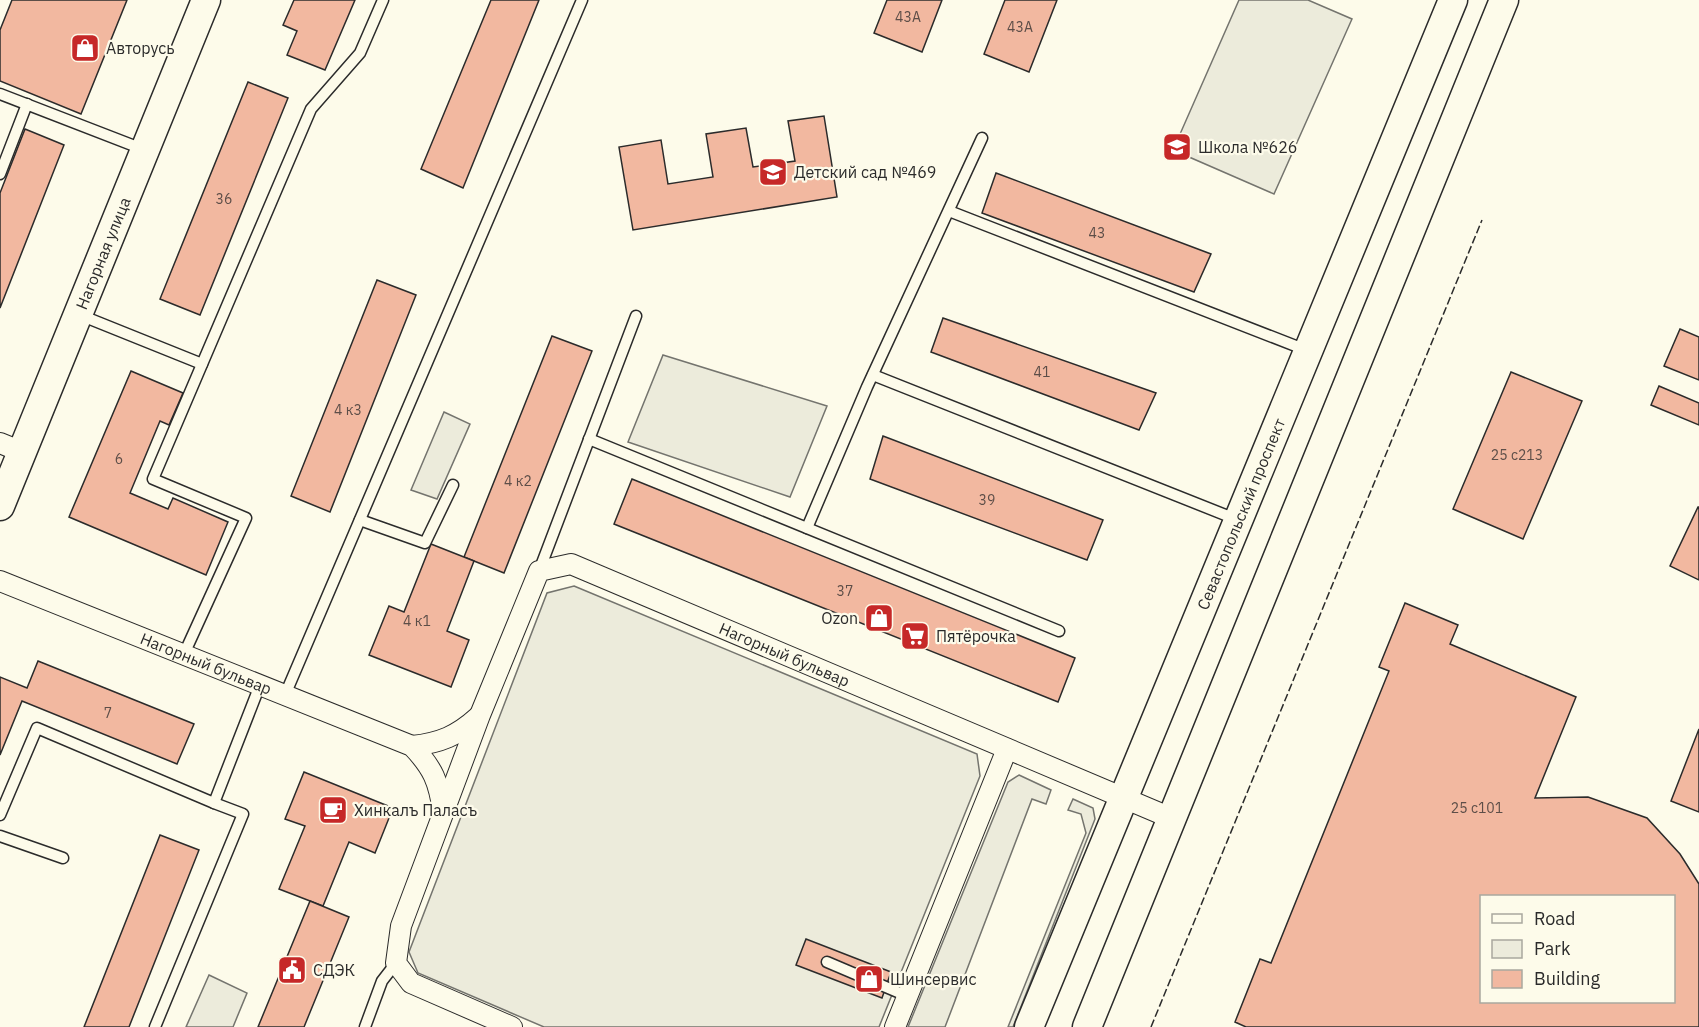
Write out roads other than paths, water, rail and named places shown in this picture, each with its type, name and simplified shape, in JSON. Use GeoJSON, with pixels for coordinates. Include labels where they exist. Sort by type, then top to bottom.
{"type":"FeatureCollection","features":[{"type":"Feature","properties":{"kind":"main road","name":"Нагорная улица"},"geometry":{"type":"LineString","coordinates":[[0,506],[11,447],[78,314],[206,0]]}},
{"type":"Feature","properties":{"kind":"main road","name":"Севастопольский проспект"},"geometry":{"type":"LineString","coordinates":[[1029,1027],[1453,0]]}},
{"type":"Feature","properties":{"kind":"main road"},"geometry":{"type":"LineString","coordinates":[[1089,1027],[1171,818],[1503,0]]}},
{"type":"Feature","properties":{"kind":"street","name":"Нагорный бульвар"},"geometry":{"type":"LineString","coordinates":[[396,963],[401,926],[480,715],[539,571],[571,564],[1171,818]]}},
{"type":"Feature","properties":{"kind":"street","name":"Нагорный бульвар"},"geometry":{"type":"LineString","coordinates":[[0,581],[412,746],[430,765],[440,789],[443,815]]}},
{"type":"Feature","properties":{"kind":"street","name":"Нагорный бульвар"},"geometry":{"type":"LineString","coordinates":[[412,746],[437,743],[453,736],[480,715]]}},
{"type":"Feature","properties":{"kind":"street"},"geometry":{"type":"LineString","coordinates":[[895,1027],[1007,749]]}},
{"type":"Feature","properties":{"kind":"street"},"geometry":{"type":"LineString","coordinates":[[396,963],[411,983],[512,1027]]}},
{"type":"Feature","properties":{"kind":"lane"},"geometry":{"type":"LineString","coordinates":[[184,654],[246,518],[153,479],[311,109],[360,53],[383,0]]}},
{"type":"Feature","properties":{"kind":"lane"},"geometry":{"type":"LineString","coordinates":[[285,695],[582,0]]}},
{"type":"Feature","properties":{"kind":"lane"},"geometry":{"type":"LineString","coordinates":[[0,94],[145,150]]}},
{"type":"Feature","properties":{"kind":"lane"},"geometry":{"type":"LineString","coordinates":[[0,174],[27,104]]}},
{"type":"Feature","properties":{"kind":"lane"},"geometry":{"type":"LineString","coordinates":[[807,528],[873,375],[982,138]]}},
{"type":"Feature","properties":{"kind":"lane"},"geometry":{"type":"LineString","coordinates":[[949,211],[1308,350]]}},
{"type":"Feature","properties":{"kind":"lane"},"geometry":{"type":"LineString","coordinates":[[78,314],[202,364]]}},
{"type":"Feature","properties":{"kind":"lane"},"geometry":{"type":"LineString","coordinates":[[539,571],[636,316]]}},
{"type":"Feature","properties":{"kind":"lane"},"geometry":{"type":"LineString","coordinates":[[873,375],[1238,521]]}},
{"type":"Feature","properties":{"kind":"lane"},"geometry":{"type":"LineString","coordinates":[[589,439],[1059,631]]}},
{"type":"Feature","properties":{"kind":"lane"},"geometry":{"type":"LineString","coordinates":[[360,520],[425,543],[453,485]]}},
{"type":"Feature","properties":{"kind":"lane"},"geometry":{"type":"LineString","coordinates":[[214,803],[261,685]]}},
{"type":"Feature","properties":{"kind":"lane"},"geometry":{"type":"LineString","coordinates":[[0,815],[37,728],[243,814],[155,1027]]}},
{"type":"Feature","properties":{"kind":"lane"},"geometry":{"type":"LineString","coordinates":[[0,836],[63,858]]}},
{"type":"Feature","properties":{"kind":"lane"},"geometry":{"type":"LineString","coordinates":[[827,962],[907,996]]}},
{"type":"Feature","properties":{"kind":"lane"},"geometry":{"type":"LineString","coordinates":[[365,1027],[382,981],[396,963]]}},
{"type":"Feature","properties":{"kind":"place","name":"Авторусь"},"geometry":{"type":"Point","coordinates":[85,48]}},
{"type":"Feature","properties":{"kind":"place","name":"Школа №626"},"geometry":{"type":"Point","coordinates":[1177,147]}},
{"type":"Feature","properties":{"kind":"place","name":"Детский сад №469"},"geometry":{"type":"Point","coordinates":[773,172]}},
{"type":"Feature","properties":{"kind":"place","name":"Ozon"},"geometry":{"type":"Point","coordinates":[879,618]}},
{"type":"Feature","properties":{"kind":"place","name":"Пятёрочка"},"geometry":{"type":"Point","coordinates":[915,636]}},
{"type":"Feature","properties":{"kind":"place","name":"Хинкалъ Паласъ"},"geometry":{"type":"Point","coordinates":[333,810]}},
{"type":"Feature","properties":{"kind":"place","name":"СДЭК"},"geometry":{"type":"Point","coordinates":[292,970]}},
{"type":"Feature","properties":{"kind":"place","name":"Шинсервис"},"geometry":{"type":"Point","coordinates":[869,979]}}]}
